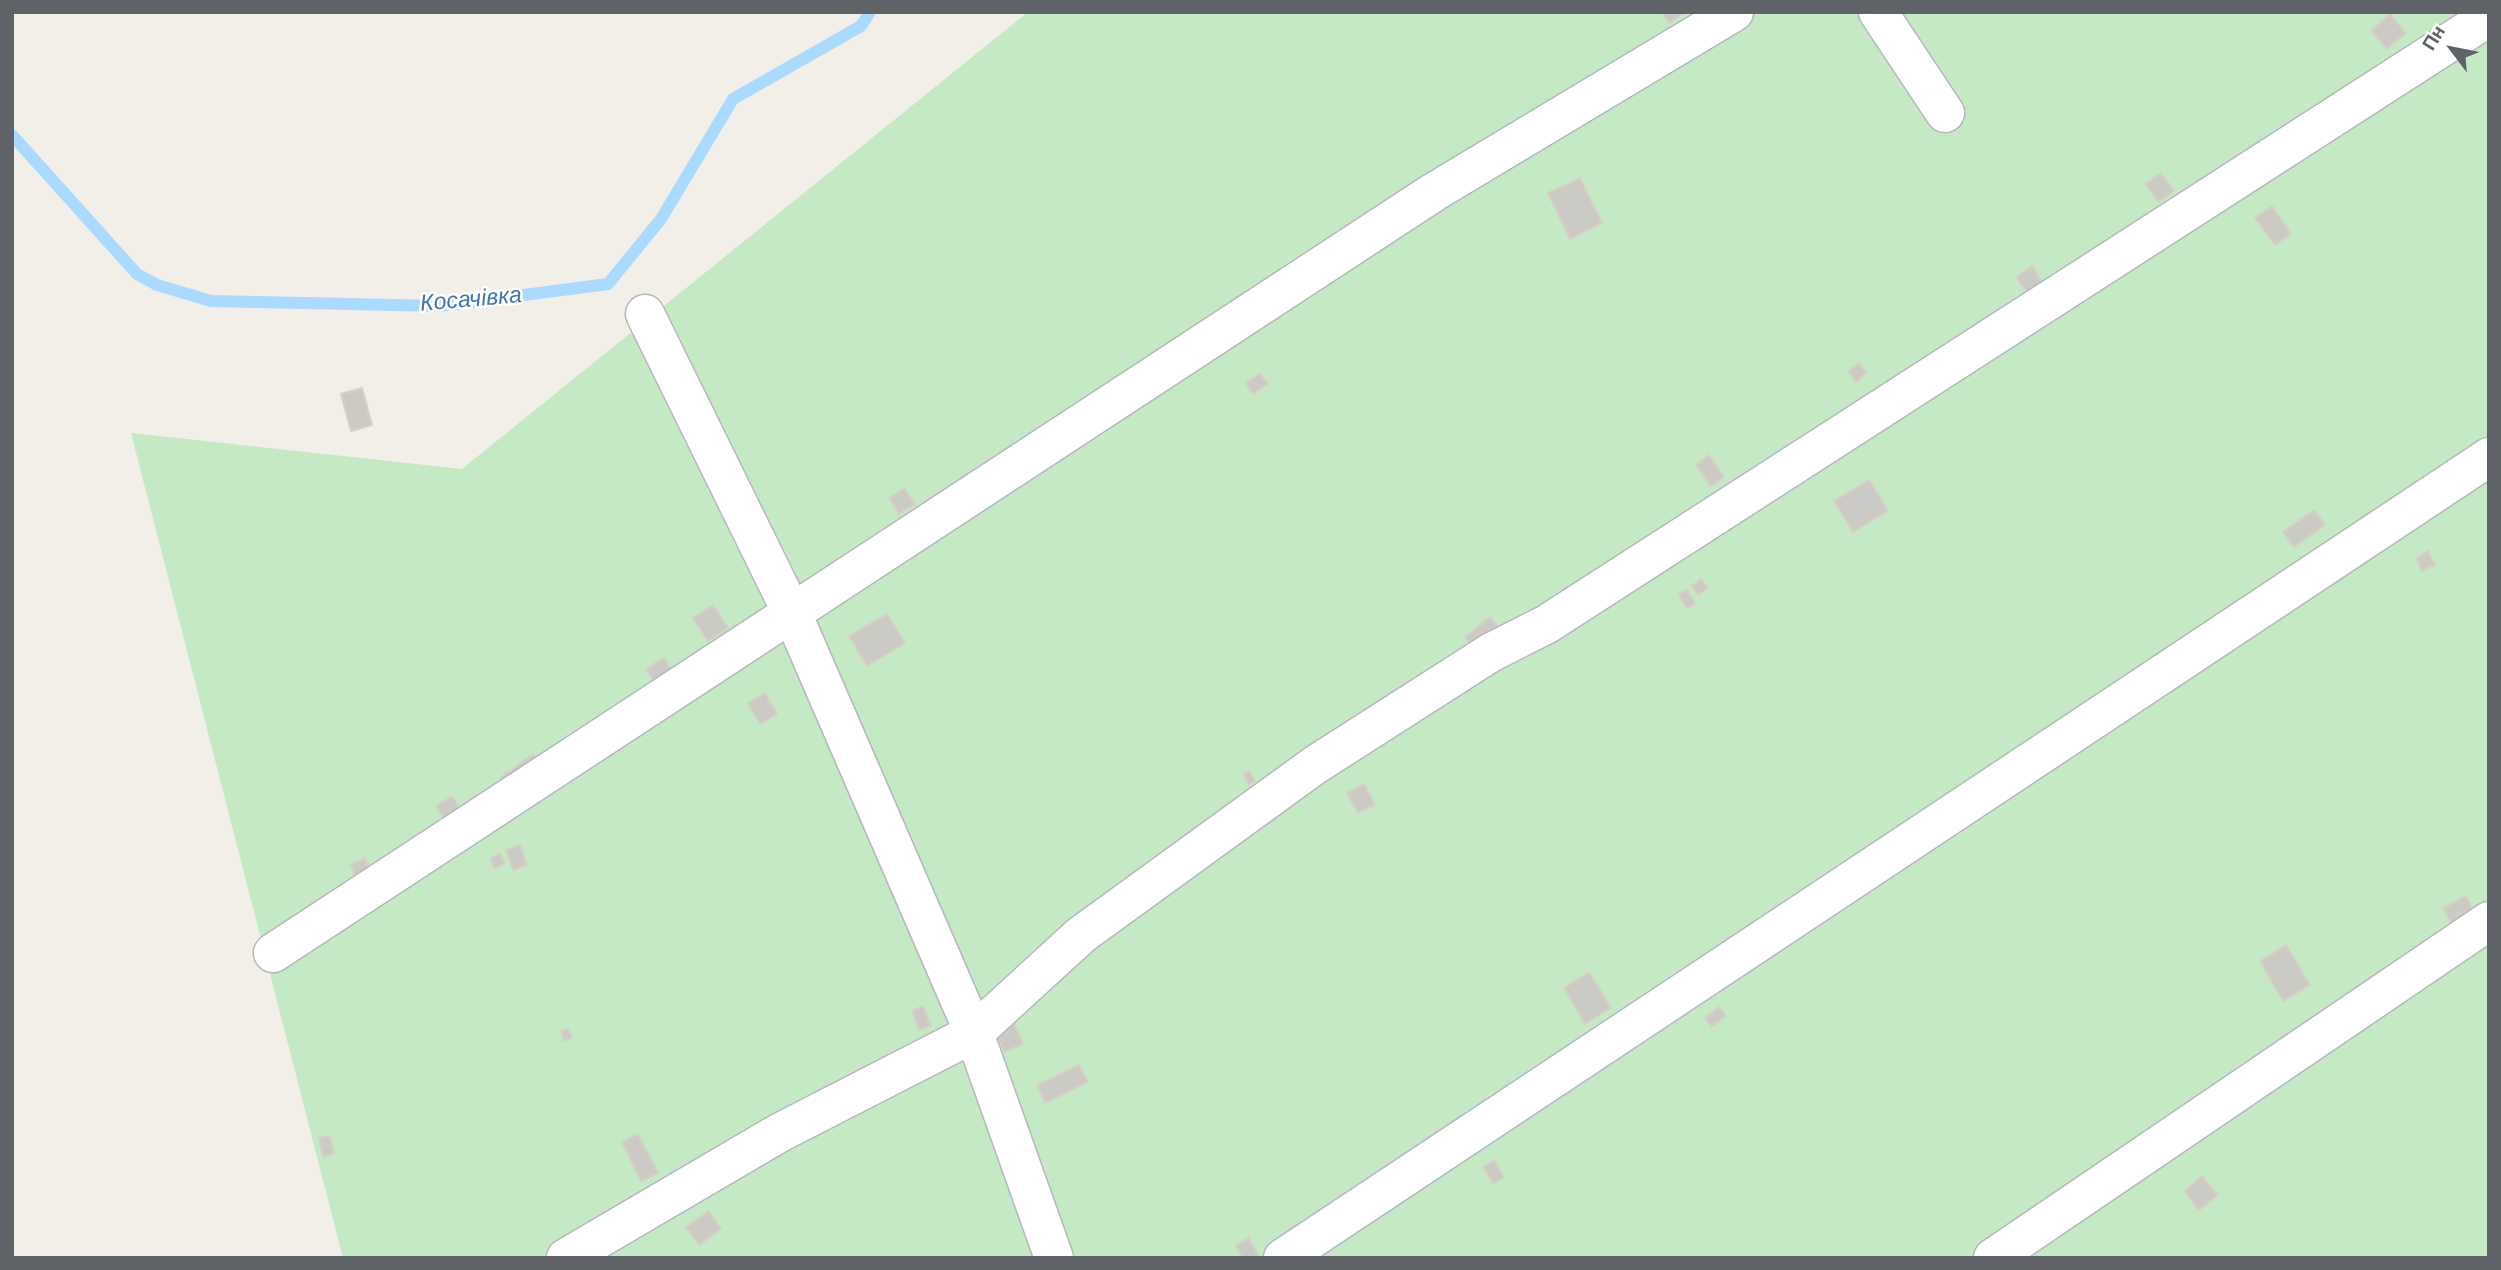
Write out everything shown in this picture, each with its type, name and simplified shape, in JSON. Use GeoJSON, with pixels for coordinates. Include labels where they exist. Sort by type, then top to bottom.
{"type":"FeatureCollection","features":[{"type":"Feature","properties":{"kind":"street"},"geometry":{"type":"LineString","coordinates":[[274,953],[1434,192],[1734,12]]}},
{"type":"Feature","properties":{"kind":"street"},"geometry":{"type":"LineString","coordinates":[[1878,12],[1945,113]]}},
{"type":"Feature","properties":{"kind":"street"},"geometry":{"type":"LineString","coordinates":[[566,1258],[779,1133],[974,1033],[1082,935],[1315,765],[1490,653],[1547,624],[2482,22]]}},
{"type":"Feature","properties":{"kind":"street"},"geometry":{"type":"LineString","coordinates":[[645,314],[792,613],[974,1033],[1054,1258]]}},
{"type":"Feature","properties":{"kind":"street"},"geometry":{"type":"LineString","coordinates":[[1283,1258],[2489,457]]}},
{"type":"Feature","properties":{"kind":"street"},"geometry":{"type":"LineString","coordinates":[[1993,1258],[2489,921]]}},
{"type":"Feature","properties":{"kind":"green space"},"geometry":{"type":"Polygon","coordinates":[[[1028,12],[2489,12],[2489,1258],[343,1258],[131,433],[462,469],[1028,12]]]}},
{"type":"Feature","properties":{"kind":"building"},"geometry":{"type":"Polygon","coordinates":[[[1662,12],[1685,12],[1669,23],[1662,12]]]}},
{"type":"Feature","properties":{"kind":"building"},"geometry":{"type":"Polygon","coordinates":[[[2390,14],[2406,33],[2387,49],[2371,31],[2390,14]]]}},
{"type":"Feature","properties":{"kind":"building"},"geometry":{"type":"Polygon","coordinates":[[[2161,173],[2174,191],[2159,202],[2145,184],[2161,173]]]}},
{"type":"Feature","properties":{"kind":"building"},"geometry":{"type":"Polygon","coordinates":[[[1580,178],[1602,223],[1570,239],[1548,193],[1580,178]]]}},
{"type":"Feature","properties":{"kind":"building"},"geometry":{"type":"Polygon","coordinates":[[[2272,206],[2291,234],[2275,245],[2255,218],[2272,206]]]}},
{"type":"Feature","properties":{"kind":"building"},"geometry":{"type":"Polygon","coordinates":[[[2032,266],[2042,282],[2027,292],[2016,277],[2032,266]]]}},
{"type":"Feature","properties":{"kind":"building"},"geometry":{"type":"Polygon","coordinates":[[[1859,363],[1866,373],[1856,382],[1848,371],[1859,363]]]}},
{"type":"Feature","properties":{"kind":"building"},"geometry":{"type":"Polygon","coordinates":[[[1260,373],[1268,384],[1253,394],[1246,383],[1260,373]]]}},
{"type":"Feature","properties":{"kind":"building"},"geometry":{"type":"Polygon","coordinates":[[[362,388],[372,425],[351,431],[341,394],[362,388]]]}},
{"type":"Feature","properties":{"kind":"building"},"geometry":{"type":"Polygon","coordinates":[[[1709,455],[1724,477],[1711,486],[1696,465],[1709,455]]]}},
{"type":"Feature","properties":{"kind":"building"},"geometry":{"type":"Polygon","coordinates":[[[1869,480],[1888,511],[1853,532],[1834,501],[1869,480]]]}},
{"type":"Feature","properties":{"kind":"building"},"geometry":{"type":"Polygon","coordinates":[[[904,488],[915,504],[899,514],[889,498],[904,488]]]}},
{"type":"Feature","properties":{"kind":"building"},"geometry":{"type":"Polygon","coordinates":[[[2314,510],[2325,525],[2294,547],[2283,532],[2314,510]]]}},
{"type":"Feature","properties":{"kind":"building"},"geometry":{"type":"Polygon","coordinates":[[[2428,551],[2435,565],[2422,571],[2416,558],[2428,551]]]}},
{"type":"Feature","properties":{"kind":"building"},"geometry":{"type":"Polygon","coordinates":[[[1701,579],[1708,588],[1698,595],[1692,586],[1701,579]]]}},
{"type":"Feature","properties":{"kind":"building"},"geometry":{"type":"Polygon","coordinates":[[[1687,590],[1695,604],[1686,608],[1679,594],[1687,590]]]}},
{"type":"Feature","properties":{"kind":"building"},"geometry":{"type":"Polygon","coordinates":[[[713,605],[728,628],[708,641],[693,618],[713,605]]]}},
{"type":"Feature","properties":{"kind":"building"},"geometry":{"type":"Polygon","coordinates":[[[887,614],[905,643],[867,666],[849,636],[887,614]]]}},
{"type":"Feature","properties":{"kind":"building"},"geometry":{"type":"Polygon","coordinates":[[[1490,617],[1502,632],[1490,642],[1483,634],[1471,644],[1465,637],[1490,617]]]}},
{"type":"Feature","properties":{"kind":"building"},"geometry":{"type":"Polygon","coordinates":[[[664,658],[672,671],[655,682],[646,669],[664,658]]]}},
{"type":"Feature","properties":{"kind":"building"},"geometry":{"type":"Polygon","coordinates":[[[765,693],[777,714],[760,724],[748,703],[765,693]]]}},
{"type":"Feature","properties":{"kind":"building"},"geometry":{"type":"Polygon","coordinates":[[[533,754],[546,772],[513,795],[501,777],[533,754]]]}},
{"type":"Feature","properties":{"kind":"building"},"geometry":{"type":"Polygon","coordinates":[[[1249,771],[1255,781],[1249,785],[1243,774],[1249,771]]]}},
{"type":"Feature","properties":{"kind":"building"},"geometry":{"type":"Polygon","coordinates":[[[1364,784],[1375,805],[1358,813],[1347,793],[1364,784]]]}},
{"type":"Feature","properties":{"kind":"building"},"geometry":{"type":"Polygon","coordinates":[[[452,796],[462,811],[446,821],[436,806],[452,796]]]}},
{"type":"Feature","properties":{"kind":"building"},"geometry":{"type":"Polygon","coordinates":[[[520,845],[527,865],[513,870],[506,850],[520,845]]]}},
{"type":"Feature","properties":{"kind":"building"},"geometry":{"type":"Polygon","coordinates":[[[500,853],[505,863],[495,869],[490,859],[500,853]]]}},
{"type":"Feature","properties":{"kind":"building"},"geometry":{"type":"Polygon","coordinates":[[[365,858],[371,871],[356,878],[351,865],[365,858]]]}},
{"type":"Feature","properties":{"kind":"building"},"geometry":{"type":"Polygon","coordinates":[[[2466,896],[2479,921],[2456,932],[2443,908],[2466,896]]]}},
{"type":"Feature","properties":{"kind":"building"},"geometry":{"type":"Polygon","coordinates":[[[2286,945],[2310,985],[2283,1001],[2260,961],[2286,945]]]}},
{"type":"Feature","properties":{"kind":"building"},"geometry":{"type":"Polygon","coordinates":[[[1589,972],[1611,1008],[1585,1024],[1564,988],[1589,972]]]}},
{"type":"Feature","properties":{"kind":"building"},"geometry":{"type":"Polygon","coordinates":[[[923,1006],[931,1026],[919,1030],[912,1011],[923,1006]]]}},
{"type":"Feature","properties":{"kind":"building"},"geometry":{"type":"Polygon","coordinates":[[[1719,1007],[1726,1016],[1711,1027],[1705,1018],[1719,1007]]]}},
{"type":"Feature","properties":{"kind":"building"},"geometry":{"type":"Polygon","coordinates":[[[1014,1023],[1023,1044],[1004,1052],[995,1031],[1014,1023]]]}},
{"type":"Feature","properties":{"kind":"building"},"geometry":{"type":"Polygon","coordinates":[[[568,1029],[572,1038],[564,1041],[561,1031],[568,1029]]]}},
{"type":"Feature","properties":{"kind":"building"},"geometry":{"type":"Polygon","coordinates":[[[1079,1065],[1088,1082],[1045,1103],[1037,1085],[1079,1065]]]}},
{"type":"Feature","properties":{"kind":"building"},"geometry":{"type":"Polygon","coordinates":[[[638,1134],[658,1173],[641,1181],[622,1142],[638,1134]]]}},
{"type":"Feature","properties":{"kind":"building"},"geometry":{"type":"Polygon","coordinates":[[[330,1136],[334,1154],[323,1157],[319,1138],[330,1136]]]}},
{"type":"Feature","properties":{"kind":"building"},"geometry":{"type":"Polygon","coordinates":[[[1494,1160],[1504,1177],[1493,1184],[1483,1167],[1494,1160]]]}},
{"type":"Feature","properties":{"kind":"building"},"geometry":{"type":"Polygon","coordinates":[[[2202,1176],[2218,1195],[2199,1210],[2184,1191],[2202,1176]]]}},
{"type":"Feature","properties":{"kind":"building"},"geometry":{"type":"Polygon","coordinates":[[[709,1211],[721,1229],[699,1245],[686,1227],[709,1211]]]}},
{"type":"Feature","properties":{"kind":"building"},"geometry":{"type":"Polygon","coordinates":[[[1249,1238],[1260,1258],[1242,1258],[1236,1245],[1249,1238]]]}},
{"type":"Feature","properties":{"kind":"waterway","name":"Косачівка"},"geometry":{"type":"LineString","coordinates":[[12,135],[137,274],[157,285],[211,301],[440,306],[608,284],[661,219],[733,99],[861,26],[870,12]]}}]}
